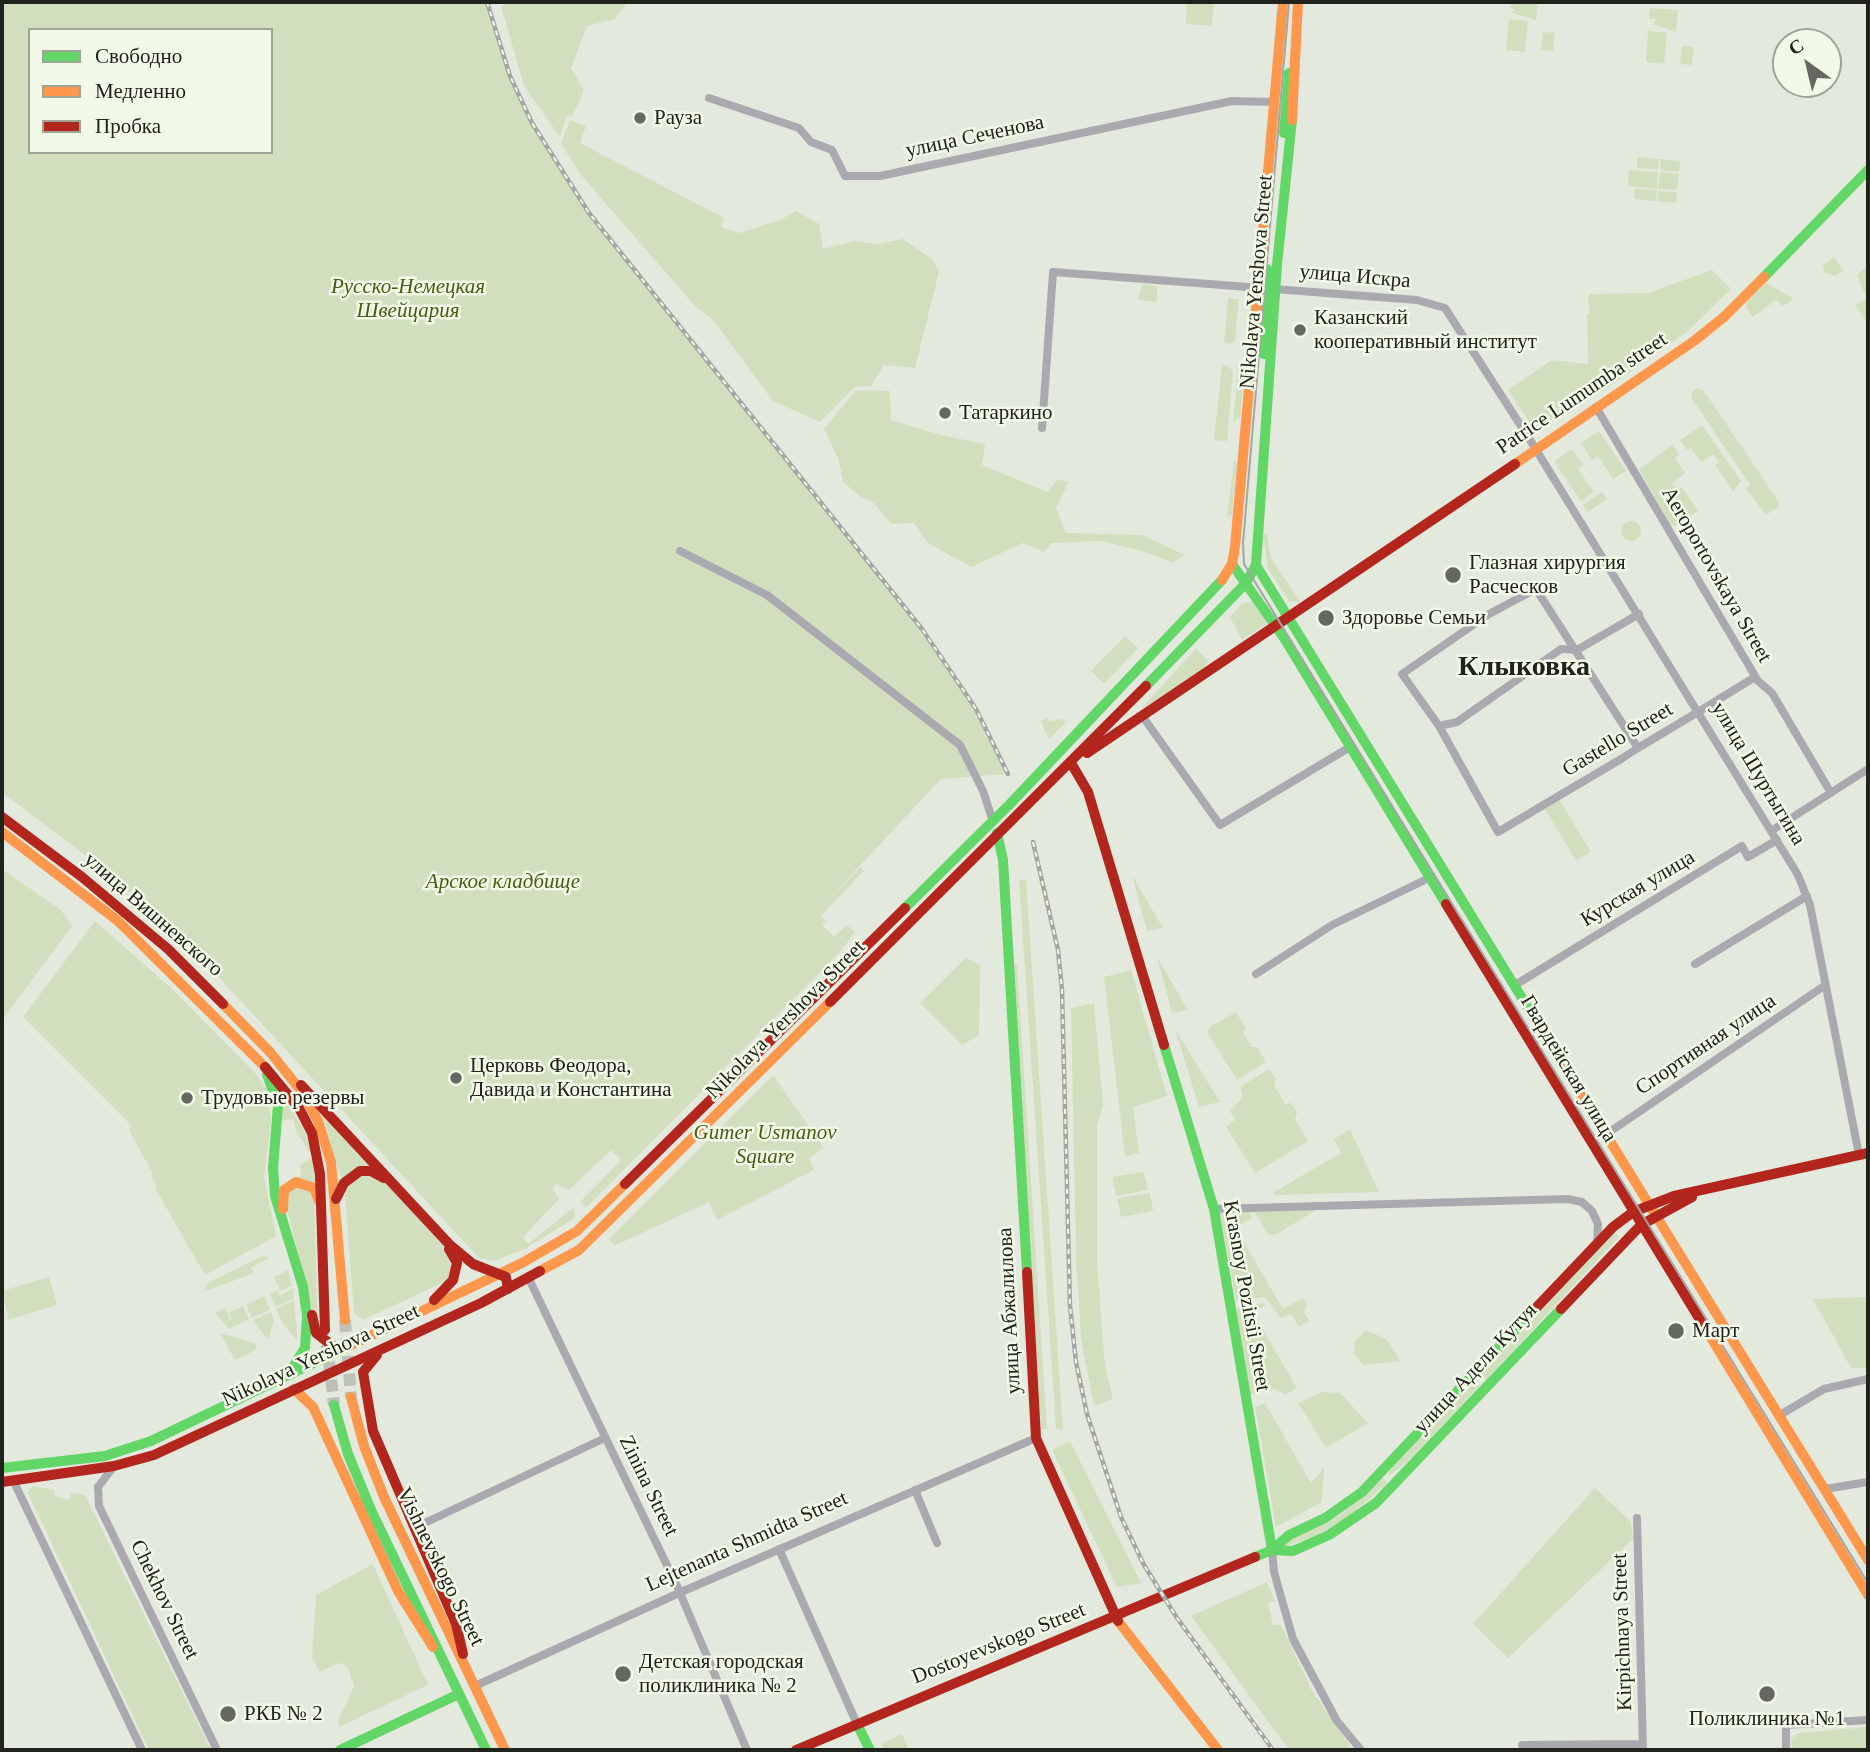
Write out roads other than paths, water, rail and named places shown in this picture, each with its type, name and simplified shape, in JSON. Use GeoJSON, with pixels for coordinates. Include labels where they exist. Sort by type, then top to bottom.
{"type":"FeatureCollection","features":[{"type":"Feature","properties":{"kind":"main road","name":"Nikolaya Yershova Street"},"geometry":{"type":"LineString","coordinates":[[2,1468],[124,1451],[254,1393],[561,1242],[591,1220],[993,821],[1202,605],[1232,564],[1253,347],[1281,212],[1285,96],[1296,37],[1298,2]]}},
{"type":"Feature","properties":{"kind":"main road","name":"Nikolaya Yershova Street"},"geometry":{"type":"LineString","coordinates":[[8,1481],[114,1466],[154,1455],[529,1279],[579,1250],[608,1225],[1073,761],[1246,583],[1256,565],[1265,420],[1269,183],[1283,3]]}},
{"type":"Feature","properties":{"kind":"main road"},"geometry":{"type":"LineString","coordinates":[[1269,183],[1282,96],[1283,3]]}},
{"type":"Feature","properties":{"kind":"main road","name":"Patrice Lumumba street"},"geometry":{"type":"LineString","coordinates":[[1277,627],[1724,317],[1868,170]]}},
{"type":"Feature","properties":{"kind":"main road"},"geometry":{"type":"LineString","coordinates":[[1232,564],[1256,565]]}},
{"type":"Feature","properties":{"kind":"main road","name":"Гвардейская улица"},"geometry":{"type":"LineString","coordinates":[[1232,564],[1277,627],[1868,1595]]}},
{"type":"Feature","properties":{"kind":"main road","name":"Гвардейская улица"},"geometry":{"type":"LineString","coordinates":[[1256,565],[1608,1133],[1868,1560]]}},
{"type":"Feature","properties":{"kind":"main road"},"geometry":{"type":"LineString","coordinates":[[1073,761],[1277,627]]}},
{"type":"Feature","properties":{"kind":"main road","name":"Krasnoy Pozitsii Street"},"geometry":{"type":"LineString","coordinates":[[1073,761],[1088,792],[1214,1209],[1272,1550]]}},
{"type":"Feature","properties":{"kind":"main road","name":"улица Вишневского"},"geometry":{"type":"LineString","coordinates":[[2,817],[91,884],[168,948],[270,1052]]}},
{"type":"Feature","properties":{"kind":"main road","name":"улица Абжалилова"},"geometry":{"type":"LineString","coordinates":[[993,821],[1003,860],[1036,1438],[1115,1617],[1218,1750]]}},
{"type":"Feature","properties":{"kind":"main road","name":"улица Вишневского"},"geometry":{"type":"LineString","coordinates":[[2,832],[118,921],[263,1065]]}},
{"type":"Feature","properties":{"kind":"main road"},"geometry":{"type":"LineString","coordinates":[[270,1052],[302,1091],[318,1121],[328,1148],[336,1199],[345,1320]]}},
{"type":"Feature","properties":{"kind":"main road"},"geometry":{"type":"LineString","coordinates":[[270,1052],[449,1244],[473,1264],[508,1279],[508,1289]]}},
{"type":"Feature","properties":{"kind":"main road"},"geometry":{"type":"LineString","coordinates":[[263,1065],[291,1097],[312,1133],[320,1174],[324,1226],[325,1330]]}},
{"type":"Feature","properties":{"kind":"main road"},"geometry":{"type":"LineString","coordinates":[[263,1065],[278,1106],[273,1168],[275,1196],[303,1287],[307,1316],[305,1348],[287,1376]]}},
{"type":"Feature","properties":{"kind":"main road","name":"улица Аделя Кутуя"},"geometry":{"type":"LineString","coordinates":[[1216,1574],[1272,1550],[1289,1535],[1325,1518],[1362,1492],[1597,1244],[1633,1212],[1650,1203],[1864,1154]]}},
{"type":"Feature","properties":{"kind":"main road"},"geometry":{"type":"LineString","coordinates":[[336,1199],[344,1183],[354,1174],[365,1171],[377,1174],[389,1182],[447,1246],[457,1263],[453,1280],[421,1310]]}},
{"type":"Feature","properties":{"kind":"main road"},"geometry":{"type":"LineString","coordinates":[[324,1226],[314,1188],[303,1182],[287,1187],[281,1202],[307,1286],[314,1328],[321,1338],[338,1350]]}},
{"type":"Feature","properties":{"kind":"main road","name":"улица Аделя Кутуя"},"geometry":{"type":"LineString","coordinates":[[1272,1550],[1293,1552],[1338,1531],[1376,1503],[1641,1224],[1699,1193]]}},
{"type":"Feature","properties":{"kind":"main road"},"geometry":{"type":"LineString","coordinates":[[522,1263],[529,1279]]}},
{"type":"Feature","properties":{"kind":"main road"},"geometry":{"type":"LineString","coordinates":[[392,1344],[371,1360],[363,1372],[373,1431],[456,1624],[464,1660]]}},
{"type":"Feature","properties":{"kind":"main road"},"geometry":{"type":"LineString","coordinates":[[1474,1376],[1486,1386]]}},
{"type":"Feature","properties":{"kind":"main road"},"geometry":{"type":"LineString","coordinates":[[294,1389],[313,1407],[398,1591],[421,1632],[441,1657]]}},
{"type":"Feature","properties":{"kind":"main road","name":"Vishnevskogo Street"},"geometry":{"type":"LineString","coordinates":[[351,1397],[364,1446],[384,1497],[505,1750]]}},
{"type":"Feature","properties":{"kind":"main road","name":"Vishnevskogo Street"},"geometry":{"type":"LineString","coordinates":[[334,1405],[358,1481],[486,1750]]}},
{"type":"Feature","properties":{"kind":"main road"},"geometry":{"type":"LineString","coordinates":[[1385,1468],[1386,1474],[1392,1479],[1403,1476]]}},
{"type":"Feature","properties":{"kind":"main road"},"geometry":{"type":"LineString","coordinates":[[1842,1551],[1857,1541]]}},
{"type":"Feature","properties":{"kind":"main road","name":"Dostoyevskogo Street"},"geometry":{"type":"LineString","coordinates":[[796,1750],[1216,1574]]}},
{"type":"Feature","properties":{"kind":"main road"},"geometry":{"type":"LineString","coordinates":[[340,1750],[459,1694]]}},
{"type":"Feature","properties":{"kind":"main road"},"geometry":{"type":"LineString","coordinates":[[857,1724],[870,1750]]}},
{"type":"Feature","properties":{"kind":"street","name":"улица Сеченова"},"geometry":{"type":"LineString","coordinates":[[709,98],[799,128],[811,142],[832,150],[845,176],[880,176],[1232,101],[1275,102]]}},
{"type":"Feature","properties":{"kind":"street","name":"улица Искра"},"geometry":{"type":"LineString","coordinates":[[1042,428],[1053,272],[1417,300],[1441,305],[1536,448]]}},
{"type":"Feature","properties":{"kind":"street","name":"Aeroportovskaya Street"},"geometry":{"type":"LineString","coordinates":[[1597,407],[1755,677],[1772,693],[1831,793]]}},
{"type":"Feature","properties":{"kind":"street","name":"улица Шуртыгина"},"geometry":{"type":"LineString","coordinates":[[1536,448],[1777,839],[1807,895],[1824,986],[1864,1154]]}},
{"type":"Feature","properties":{"kind":"street"},"geometry":{"type":"LineString","coordinates":[[680,551],[767,595],[960,745],[984,791],[993,821]]}},
{"type":"Feature","properties":{"kind":"street"},"geometry":{"type":"LineString","coordinates":[[1638,748],[1577,650],[1536,589],[1489,614],[1402,674],[1439,726],[1457,722],[1561,649],[1577,650],[1639,614]]}},
{"type":"Feature","properties":{"kind":"street","name":"Gastello Street"},"geometry":{"type":"LineString","coordinates":[[1439,726],[1498,832],[1755,677]]}},
{"type":"Feature","properties":{"kind":"street"},"geometry":{"type":"LineString","coordinates":[[1143,717],[1220,825],[1350,747]]}},
{"type":"Feature","properties":{"kind":"street"},"geometry":{"type":"LineString","coordinates":[[1771,831],[1868,769]]}},
{"type":"Feature","properties":{"kind":"street","name":"Курская улица"},"geometry":{"type":"LineString","coordinates":[[1515,985],[1742,846],[1748,857],[1777,839]]}},
{"type":"Feature","properties":{"kind":"street"},"geometry":{"type":"LineString","coordinates":[[1256,974],[1332,925],[1429,878]]}},
{"type":"Feature","properties":{"kind":"street"},"geometry":{"type":"LineString","coordinates":[[1695,964],[1807,895]]}},
{"type":"Feature","properties":{"kind":"street","name":"Спортивная улица"},"geometry":{"type":"LineString","coordinates":[[1608,1133],[1824,986]]}},
{"type":"Feature","properties":{"kind":"street"},"geometry":{"type":"LineString","coordinates":[[1214,1209],[1568,1199],[1582,1202],[1592,1210],[1598,1224],[1597,1244]]}},
{"type":"Feature","properties":{"kind":"street","name":"Zinina Street"},"geometry":{"type":"LineString","coordinates":[[529,1279],[679,1592],[747,1750]]}},
{"type":"Feature","properties":{"kind":"street"},"geometry":{"type":"LineString","coordinates":[[1780,1415],[1824,1389],[1868,1379]]}},
{"type":"Feature","properties":{"kind":"street"},"geometry":{"type":"LineString","coordinates":[[414,1528],[605,1438]]}},
{"type":"Feature","properties":{"kind":"street","name":"Lejtenanta Shmidta Street"},"geometry":{"type":"LineString","coordinates":[[475,1686],[679,1592],[1036,1438]]}},
{"type":"Feature","properties":{"kind":"street","name":"Chekhov Street"},"geometry":{"type":"LineString","coordinates":[[114,1466],[98,1488],[99,1506],[217,1750]]}},
{"type":"Feature","properties":{"kind":"street"},"geometry":{"type":"LineString","coordinates":[[8,1481],[142,1750]]}},
{"type":"Feature","properties":{"kind":"street"},"geometry":{"type":"LineString","coordinates":[[1825,1489],[1868,1482]]}},
{"type":"Feature","properties":{"kind":"street"},"geometry":{"type":"LineString","coordinates":[[915,1490],[937,1543]]}},
{"type":"Feature","properties":{"kind":"street","name":"Kirpichnaya Street"},"geometry":{"type":"LineString","coordinates":[[1637,1518],[1643,1747]]}},
{"type":"Feature","properties":{"kind":"street"},"geometry":{"type":"LineString","coordinates":[[779,1549],[857,1724]]}},
{"type":"Feature","properties":{"kind":"street","name":"Krasnoy Pozitsii Street"},"geometry":{"type":"LineString","coordinates":[[1272,1550],[1274,1572],[1293,1639],[1337,1721],[1361,1750]]}},
{"type":"Feature","properties":{"kind":"street"},"geometry":{"type":"LineString","coordinates":[[1786,1750],[1786,1725],[1868,1720]]}},
{"type":"Feature","properties":{"kind":"street"},"geometry":{"type":"LineString","coordinates":[[1522,1745],[1643,1747]]}},
{"type":"Feature","properties":{"kind":"tunnel"},"geometry":{"type":"LineString","coordinates":[[345,1320],[351,1397]]}},
{"type":"Feature","properties":{"kind":"tunnel"},"geometry":{"type":"LineString","coordinates":[[327,1344],[334,1405]]}},
{"type":"Feature","properties":{"kind":"tram line"},"geometry":{"type":"LineString","coordinates":[[1289,2],[1243,543],[1244,564],[1868,1583]]}},
{"type":"Feature","properties":{"kind":"railway"},"geometry":{"type":"LineString","coordinates":[[487,2],[510,76],[532,123],[589,213],[922,629],[976,709],[1008,774]]}},
{"type":"Feature","properties":{"kind":"railway"},"geometry":{"type":"LineString","coordinates":[[1033,842],[1058,950],[1062,990],[1070,1306],[1076,1362],[1087,1414],[1121,1517],[1144,1565],[1177,1618],[1273,1750]]}},
{"type":"Feature","properties":{"kind":"place","name":"Рауза"},"geometry":{"type":"Point","coordinates":[640,118]}},
{"type":"Feature","properties":{"kind":"place","name":"Казанский кооперативный институт"},"geometry":{"type":"Point","coordinates":[1300,330]}},
{"type":"Feature","properties":{"kind":"place","name":"Татаркино"},"geometry":{"type":"Point","coordinates":[945,413]}},
{"type":"Feature","properties":{"kind":"place","name":"Глазная хирургия Расческов"},"geometry":{"type":"Point","coordinates":[1453,575]}},
{"type":"Feature","properties":{"kind":"place","name":"Здоровье Семьи"},"geometry":{"type":"Point","coordinates":[1326,618]}},
{"type":"Feature","properties":{"kind":"place","name":"Церковь Феодора, Давида и Константина"},"geometry":{"type":"Point","coordinates":[456,1078]}},
{"type":"Feature","properties":{"kind":"place","name":"Трудовые резервы"},"geometry":{"type":"Point","coordinates":[187,1098]}},
{"type":"Feature","properties":{"kind":"place","name":"Март"},"geometry":{"type":"Point","coordinates":[1676,1331]}},
{"type":"Feature","properties":{"kind":"place","name":"Детская городская поликлиника № 2"},"geometry":{"type":"Point","coordinates":[623,1674]}},
{"type":"Feature","properties":{"kind":"place","name":"Поликлиника №1"},"geometry":{"type":"Point","coordinates":[1767,1694]}},
{"type":"Feature","properties":{"kind":"place","name":"РКБ № 2"},"geometry":{"type":"Point","coordinates":[228,1714]}},
{"type":"Feature","properties":{"kind":"district","name":"Клыковка"},"geometry":{"type":"Point","coordinates":[1524,668]}},
{"type":"Feature","properties":{"kind":"park label","name":"Русско-Немецкая Швейцария"},"geometry":{"type":"Point","coordinates":[408,299]}},
{"type":"Feature","properties":{"kind":"park label","name":"Арское кладбище"},"geometry":{"type":"Point","coordinates":[503,882]}},
{"type":"Feature","properties":{"kind":"park label","name":"Gumer Usmanov Square"},"geometry":{"type":"Point","coordinates":[765,1145]}}]}
